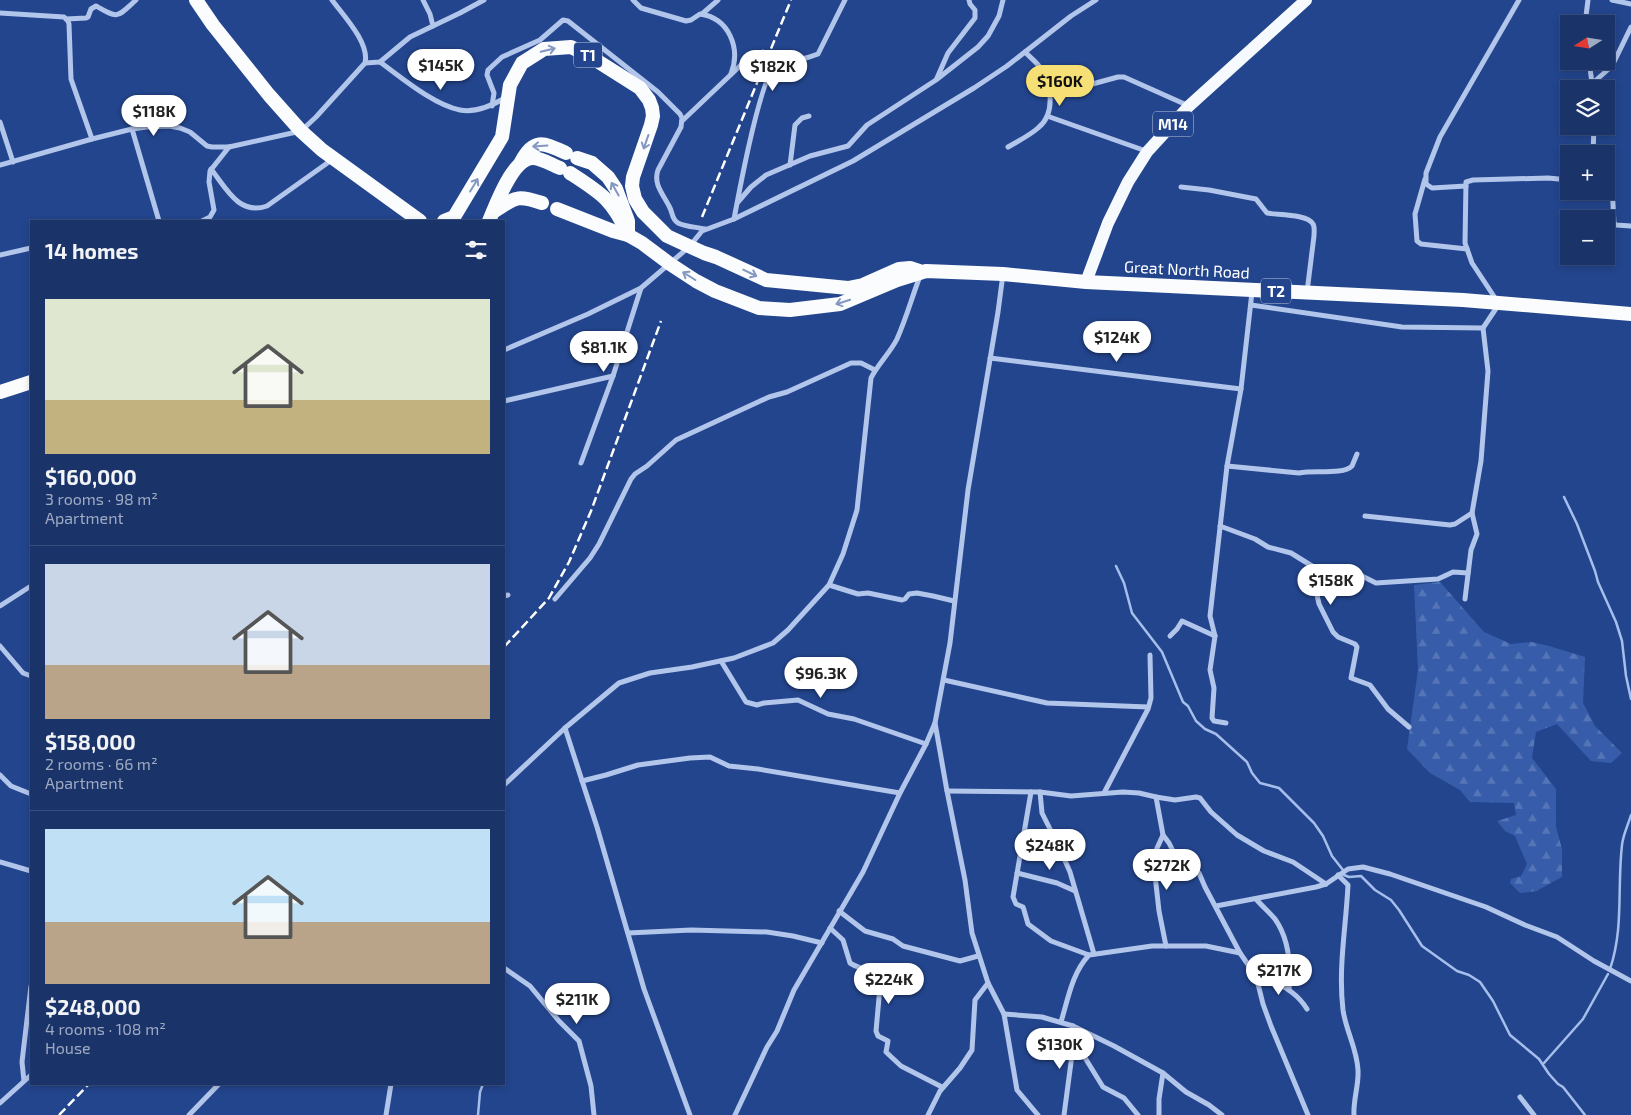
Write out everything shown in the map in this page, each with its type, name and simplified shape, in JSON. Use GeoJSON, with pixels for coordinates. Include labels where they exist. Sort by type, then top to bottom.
{"type":"FeatureCollection","features":[{"type":"Feature","properties":{"kind":"highway"},"geometry":{"type":"LineString","coordinates":[[196,0],[213,25],[301,132],[419,220]]}},
{"type":"Feature","properties":{"kind":"highway","name":"T1"},"geometry":{"type":"LineString","coordinates":[[446,220],[454,217],[502,137],[510,85],[522,63],[544,49],[570,47],[591,57],[640,88],[649,100],[653,116],[632,186],[643,212],[667,236],[689,246]]}},
{"type":"Feature","properties":{"kind":"highway"},"geometry":{"type":"LineString","coordinates":[[491,217],[498,198],[526,152],[532,145],[548,145],[592,164],[608,177],[616,189],[628,221],[628,235]]}},
{"type":"Feature","properties":{"kind":"highway"},"geometry":{"type":"LineString","coordinates":[[521,162],[530,158],[536,158],[565,171],[602,194],[620,216],[628,235]]}},
{"type":"Feature","properties":{"kind":"highway"},"geometry":{"type":"LineString","coordinates":[[491,217],[516,198],[524,197],[542,203]]}},
{"type":"Feature","properties":{"kind":"highway"},"geometry":{"type":"LineString","coordinates":[[557,209],[628,235],[696,281],[760,308],[790,310],[840,304],[921,272]]}},
{"type":"Feature","properties":{"kind":"highway","name":"Great North Road"},"geometry":{"type":"LineString","coordinates":[[689,246],[766,280],[848,288],[863,285],[899,269],[910,268],[921,272],[1003,274],[1086,282],[1464,300],[1631,314]]}},
{"type":"Feature","properties":{"kind":"highway"},"geometry":{"type":"LineString","coordinates":[[0,392],[30,382]]}},
{"type":"Feature","properties":{"kind":"main road","name":"M14"},"geometry":{"type":"LineString","coordinates":[[1086,282],[1110,218],[1128,182],[1147,152],[1189,106],[1306,0]]}},
{"type":"Feature","properties":{"kind":"street"},"geometry":{"type":"LineString","coordinates":[[0,13],[64,17],[66,19],[86,18],[91,9],[96,6],[113,15],[117,15],[136,0]]}},
{"type":"Feature","properties":{"kind":"street"},"geometry":{"type":"LineString","coordinates":[[0,165],[132,129],[172,126],[190,132],[209,147],[230,147],[301,132],[365,63],[365,52],[356,32],[332,0]]}},
{"type":"Feature","properties":{"kind":"street"},"geometry":{"type":"LineString","coordinates":[[422,0],[430,14],[433,26]]}},
{"type":"Feature","properties":{"kind":"street"},"geometry":{"type":"LineString","coordinates":[[365,63],[380,62],[410,38],[484,0]]}},
{"type":"Feature","properties":{"kind":"street"},"geometry":{"type":"LineString","coordinates":[[633,0],[641,8],[686,21],[702,14],[718,0]]}},
{"type":"Feature","properties":{"kind":"street"},"geometry":{"type":"LineString","coordinates":[[734,219],[758,105],[773,67],[781,61],[796,60],[818,54],[845,0]]}},
{"type":"Feature","properties":{"kind":"street"},"geometry":{"type":"LineString","coordinates":[[936,80],[948,54],[975,18],[975,10],[968,0]]}},
{"type":"Feature","properties":{"kind":"street"},"geometry":{"type":"LineString","coordinates":[[738,202],[757,181],[766,175],[816,154],[848,146],[867,125],[936,80],[988,36],[998,16],[1003,0]]}},
{"type":"Feature","properties":{"kind":"street"},"geometry":{"type":"LineString","coordinates":[[505,350],[588,314],[641,288],[670,264],[699,234],[734,219],[852,161],[974,88],[1071,16],[1096,0]]}},
{"type":"Feature","properties":{"kind":"street"},"geometry":{"type":"LineString","coordinates":[[1466,249],[1421,244],[1417,241],[1415,214],[1417,203],[1440,137],[1519,0]]}},
{"type":"Feature","properties":{"kind":"street"},"geometry":{"type":"LineString","coordinates":[[1586,15],[1588,0]]}},
{"type":"Feature","properties":{"kind":"street"},"geometry":{"type":"LineString","coordinates":[[1612,0],[1631,4]]}},
{"type":"Feature","properties":{"kind":"street"},"geometry":{"type":"LineString","coordinates":[[702,14],[719,21],[733,43],[736,57],[731,74]]}},
{"type":"Feature","properties":{"kind":"street"},"geometry":{"type":"LineString","coordinates":[[66,19],[68,24],[71,79],[92,139]]}},
{"type":"Feature","properties":{"kind":"street"},"geometry":{"type":"LineString","coordinates":[[492,106],[494,93],[487,74],[488,70],[502,57],[540,40],[565,20],[658,92],[680,114],[681,127],[656,175],[658,186],[676,221],[680,224],[706,230]]}},
{"type":"Feature","properties":{"kind":"street"},"geometry":{"type":"LineString","coordinates":[[1596,80],[1612,66],[1631,27]]}},
{"type":"Feature","properties":{"kind":"street"},"geometry":{"type":"LineString","coordinates":[[682,121],[741,65],[763,52]]}},
{"type":"Feature","properties":{"kind":"street"},"geometry":{"type":"LineString","coordinates":[[1008,148],[1039,128],[1047,116],[1050,106],[1045,77],[1040,67],[1025,52]]}},
{"type":"Feature","properties":{"kind":"street"},"geometry":{"type":"LineString","coordinates":[[380,62],[416,89],[455,109],[468,111],[492,106],[508,97]]}},
{"type":"Feature","properties":{"kind":"street"},"geometry":{"type":"LineString","coordinates":[[1045,77],[1065,74],[1084,86],[1124,77],[1189,106]]}},
{"type":"Feature","properties":{"kind":"street"},"geometry":{"type":"LineString","coordinates":[[790,165],[795,125],[802,118],[809,116]]}},
{"type":"Feature","properties":{"kind":"street"},"geometry":{"type":"LineString","coordinates":[[1047,116],[1147,152]]}},
{"type":"Feature","properties":{"kind":"street"},"geometry":{"type":"LineString","coordinates":[[0,122],[13,162]]}},
{"type":"Feature","properties":{"kind":"street"},"geometry":{"type":"LineString","coordinates":[[132,129],[160,220]]}},
{"type":"Feature","properties":{"kind":"street"},"geometry":{"type":"LineString","coordinates":[[204,220],[210,217],[214,210],[209,175],[230,147]]}},
{"type":"Feature","properties":{"kind":"street"},"geometry":{"type":"LineString","coordinates":[[212,169],[238,204],[260,208],[267,206],[334,158]]}},
{"type":"Feature","properties":{"kind":"street"},"geometry":{"type":"LineString","coordinates":[[1425,179],[1426,184],[1432,188],[1466,186]]}},
{"type":"Feature","properties":{"kind":"street"},"geometry":{"type":"LineString","coordinates":[[1465,599],[1471,550],[1477,534],[1472,513],[1481,461],[1488,371],[1483,328],[1499,304],[1477,271],[1464,243],[1467,181],[1560,179]]}},
{"type":"Feature","properties":{"kind":"street"},"geometry":{"type":"LineString","coordinates":[[1181,188],[1209,190],[1256,199],[1267,213],[1306,218],[1312,222],[1314,236],[1307,292]]}},
{"type":"Feature","properties":{"kind":"street"},"geometry":{"type":"LineString","coordinates":[[1613,200],[1614,223],[1616,225],[1631,226]]}},
{"type":"Feature","properties":{"kind":"street"},"geometry":{"type":"LineString","coordinates":[[0,255],[30,248]]}},
{"type":"Feature","properties":{"kind":"street"},"geometry":{"type":"LineString","coordinates":[[505,784],[565,728],[619,683],[650,673],[734,658],[773,643],[788,630],[829,585],[843,554],[858,510],[869,385],[875,370],[889,353],[898,337],[921,272]]}},
{"type":"Feature","properties":{"kind":"street"},"geometry":{"type":"LineString","coordinates":[[736,1115],[767,1047],[777,1031],[794,990],[822,943],[838,911],[863,872],[935,723],[944,680],[968,490],[1003,274]]}},
{"type":"Feature","properties":{"kind":"street"},"geometry":{"type":"LineString","coordinates":[[581,463],[614,376],[641,288]]}},
{"type":"Feature","properties":{"kind":"street"},"geometry":{"type":"LineString","coordinates":[[1226,723],[1214,721],[1212,716],[1214,688],[1210,670],[1215,636],[1210,616],[1227,466],[1241,388],[1253,290]]}},
{"type":"Feature","properties":{"kind":"street"},"geometry":{"type":"LineString","coordinates":[[1251,305],[1402,327],[1483,328]]}},
{"type":"Feature","properties":{"kind":"street"},"geometry":{"type":"LineString","coordinates":[[990,358],[1241,388]]}},
{"type":"Feature","properties":{"kind":"street"},"geometry":{"type":"LineString","coordinates":[[555,598],[590,558],[635,474],[648,466],[676,440],[851,362],[861,363],[875,370]]}},
{"type":"Feature","properties":{"kind":"street"},"geometry":{"type":"LineString","coordinates":[[505,401],[614,376]]}},
{"type":"Feature","properties":{"kind":"street"},"geometry":{"type":"LineString","coordinates":[[1227,466],[1299,473],[1308,471],[1342,472],[1352,466],[1357,454]]}},
{"type":"Feature","properties":{"kind":"street"},"geometry":{"type":"LineString","coordinates":[[1365,516],[1450,525],[1455,524],[1472,513]]}},
{"type":"Feature","properties":{"kind":"street"},"geometry":{"type":"LineString","coordinates":[[1220,526],[1255,539],[1268,547],[1297,556],[1312,566],[1316,572],[1319,604],[1333,632],[1338,637],[1355,644],[1357,647],[1351,678],[1370,684],[1388,709],[1409,727]]}},
{"type":"Feature","properties":{"kind":"street"},"geometry":{"type":"LineString","coordinates":[[1316,572],[1346,570],[1376,583],[1438,579],[1453,572],[1468,572]]}},
{"type":"Feature","properties":{"kind":"street"},"geometry":{"type":"LineString","coordinates":[[829,585],[858,594],[868,593],[902,600],[909,594],[917,593],[954,601]]}},
{"type":"Feature","properties":{"kind":"street"},"geometry":{"type":"LineString","coordinates":[[0,606],[30,587]]}},
{"type":"Feature","properties":{"kind":"street"},"geometry":{"type":"LineString","coordinates":[[1170,636],[1182,621],[1215,636]]}},
{"type":"Feature","properties":{"kind":"street"},"geometry":{"type":"LineString","coordinates":[[0,646],[23,673],[30,676]]}},
{"type":"Feature","properties":{"kind":"street"},"geometry":{"type":"LineString","coordinates":[[1104,794],[1146,713],[1151,698],[1150,655]]}},
{"type":"Feature","properties":{"kind":"street"},"geometry":{"type":"LineString","coordinates":[[721,661],[746,702],[757,705],[798,700],[828,714],[862,722],[926,744]]}},
{"type":"Feature","properties":{"kind":"street"},"geometry":{"type":"LineString","coordinates":[[944,680],[1047,703],[1148,706]]}},
{"type":"Feature","properties":{"kind":"street"},"geometry":{"type":"LineString","coordinates":[[935,723],[965,880],[970,922],[978,956],[988,983],[1004,1014],[1017,1090],[1038,1115]]}},
{"type":"Feature","properties":{"kind":"street"},"geometry":{"type":"LineString","coordinates":[[565,728],[644,989],[690,1115]]}},
{"type":"Feature","properties":{"kind":"street"},"geometry":{"type":"LineString","coordinates":[[582,781],[606,776],[638,764],[710,757],[735,767],[900,792]]}},
{"type":"Feature","properties":{"kind":"street"},"geometry":{"type":"LineString","coordinates":[[0,775],[11,786],[30,794]]}},
{"type":"Feature","properties":{"kind":"street"},"geometry":{"type":"LineString","coordinates":[[947,791],[1040,792],[1068,796],[1139,793],[1175,800],[1196,797],[1200,798],[1211,812],[1237,835],[1264,851],[1293,862],[1326,884]]}},
{"type":"Feature","properties":{"kind":"street"},"geometry":{"type":"LineString","coordinates":[[1032,792],[1013,897],[1016,904],[1024,910],[1028,924],[1051,941],[1092,954],[1152,946],[1206,946],[1240,953]]}},
{"type":"Feature","properties":{"kind":"street"},"geometry":{"type":"LineString","coordinates":[[1040,792],[1042,813],[1070,872],[1092,954]]}},
{"type":"Feature","properties":{"kind":"street"},"geometry":{"type":"LineString","coordinates":[[1156,797],[1163,835],[1173,851],[1199,873],[1204,887],[1240,953],[1247,960],[1256,976],[1271,1026],[1308,1115]]}},
{"type":"Feature","properties":{"kind":"street"},"geometry":{"type":"LineString","coordinates":[[1163,835],[1153,857],[1159,911],[1166,946]]}},
{"type":"Feature","properties":{"kind":"street"},"geometry":{"type":"LineString","coordinates":[[0,862],[30,872]]}},
{"type":"Feature","properties":{"kind":"street"},"geometry":{"type":"LineString","coordinates":[[1216,906],[1316,888],[1326,884],[1348,869],[1363,867],[1390,874],[1486,908],[1557,937],[1594,962],[1631,981]]}},
{"type":"Feature","properties":{"kind":"street"},"geometry":{"type":"LineString","coordinates":[[1018,873],[1057,883],[1075,891]]}},
{"type":"Feature","properties":{"kind":"street"},"geometry":{"type":"LineString","coordinates":[[1338,875],[1348,885],[1341,981],[1344,1016],[1356,1054],[1358,1071],[1354,1115]]}},
{"type":"Feature","properties":{"kind":"street"},"geometry":{"type":"LineString","coordinates":[[1256,899],[1280,926],[1290,964],[1288,990]]}},
{"type":"Feature","properties":{"kind":"street"},"geometry":{"type":"LineString","coordinates":[[838,911],[865,930],[893,939],[903,946],[960,961],[978,956]]}},
{"type":"Feature","properties":{"kind":"street"},"geometry":{"type":"LineString","coordinates":[[830,928],[841,937],[850,963],[874,974],[879,981],[876,1031],[878,1036],[888,1041],[887,1054],[904,1069],[942,1087]]}},
{"type":"Feature","properties":{"kind":"street"},"geometry":{"type":"LineString","coordinates":[[628,933],[691,930],[767,932],[822,943]]}},
{"type":"Feature","properties":{"kind":"street"},"geometry":{"type":"LineString","coordinates":[[1062,1022],[1074,978],[1084,961],[1092,954]]}},
{"type":"Feature","properties":{"kind":"street"},"geometry":{"type":"LineString","coordinates":[[505,969],[530,986],[559,1021],[579,1041],[592,1086],[594,1115]]}},
{"type":"Feature","properties":{"kind":"street"},"geometry":{"type":"LineString","coordinates":[[1256,976],[1274,982],[1288,990],[1307,1009]]}},
{"type":"Feature","properties":{"kind":"street"},"geometry":{"type":"LineString","coordinates":[[928,1115],[942,1087],[960,1068],[972,1050],[975,1000],[988,983]]}},
{"type":"Feature","properties":{"kind":"street"},"geometry":{"type":"LineString","coordinates":[[24,1081],[22,1062],[30,994]]}},
{"type":"Feature","properties":{"kind":"street"},"geometry":{"type":"LineString","coordinates":[[1004,1014],[1042,1017],[1073,1026],[1163,1073],[1186,1092],[1222,1115]]}},
{"type":"Feature","properties":{"kind":"street"},"geometry":{"type":"LineString","coordinates":[[1064,1115],[1074,1040],[1073,1026]]}},
{"type":"Feature","properties":{"kind":"street"},"geometry":{"type":"LineString","coordinates":[[1074,1040],[1103,1087],[1124,1098],[1138,1115]]}},
{"type":"Feature","properties":{"kind":"street"},"geometry":{"type":"LineString","coordinates":[[1159,1115],[1159,1099],[1163,1073]]}},
{"type":"Feature","properties":{"kind":"street"},"geometry":{"type":"LineString","coordinates":[[0,1102],[30,1076]]}},
{"type":"Feature","properties":{"kind":"street"},"geometry":{"type":"LineString","coordinates":[[189,1115],[218,1085]]}},
{"type":"Feature","properties":{"kind":"street"},"geometry":{"type":"LineString","coordinates":[[386,1115],[391,1085]]}},
{"type":"Feature","properties":{"kind":"street"},"geometry":{"type":"LineString","coordinates":[[1520,1097],[1534,1115]]}},
{"type":"Feature","properties":{"kind":"green space"},"geometry":{"type":"Polygon","coordinates":[[[1440,582],[1484,632],[1511,644],[1532,642],[1585,657],[1583,703],[1595,726],[1622,753],[1611,763],[1591,761],[1557,724],[1536,732],[1532,758],[1556,789],[1556,827],[1562,849],[1562,877],[1538,891],[1520,893],[1510,883],[1511,879],[1521,876],[1527,864],[1515,836],[1505,831],[1497,821],[1516,815],[1514,803],[1470,802],[1460,790],[1430,773],[1407,749],[1418,670],[1414,585],[1440,582]]]}},
{"type":"Feature","properties":{"kind":"waterway"},"geometry":{"type":"LineString","coordinates":[[1564,497],[1577,524],[1598,582],[1616,622],[1622,641],[1631,699]]}},
{"type":"Feature","properties":{"kind":"waterway"},"geometry":{"type":"LineString","coordinates":[[1116,566],[1124,583],[1132,613],[1162,652],[1183,702],[1188,706],[1196,721],[1205,729],[1216,734],[1247,762],[1252,773],[1260,783],[1279,788],[1314,823],[1323,836],[1332,856],[1343,870]]}},
{"type":"Feature","properties":{"kind":"waterway"},"geometry":{"type":"LineString","coordinates":[[1610,969],[1619,923],[1622,845],[1631,815]]}},
{"type":"Feature","properties":{"kind":"waterway"},"geometry":{"type":"LineString","coordinates":[[1344,875],[1349,877],[1361,876],[1375,890],[1391,900],[1422,946],[1457,971],[1469,975],[1480,982],[1493,1001],[1510,1035],[1539,1059],[1549,1074],[1563,1087],[1585,1115]]}},
{"type":"Feature","properties":{"kind":"waterway"},"geometry":{"type":"LineString","coordinates":[[1544,1063],[1583,1019],[1608,974]]}},
{"type":"Feature","properties":{"kind":"waterway"},"geometry":{"type":"LineString","coordinates":[[478,1115],[480,1092],[483,1085]]}},
{"type":"Feature","properties":{"kind":"railway"},"geometry":{"type":"LineString","coordinates":[[702,217],[791,0]]}},
{"type":"Feature","properties":{"kind":"railway"},"geometry":{"type":"LineString","coordinates":[[505,646],[549,598],[569,562],[591,511],[661,321]]}},
{"type":"Feature","properties":{"kind":"railway"},"geometry":{"type":"LineString","coordinates":[[59,1115],[88,1085]]}}]}
